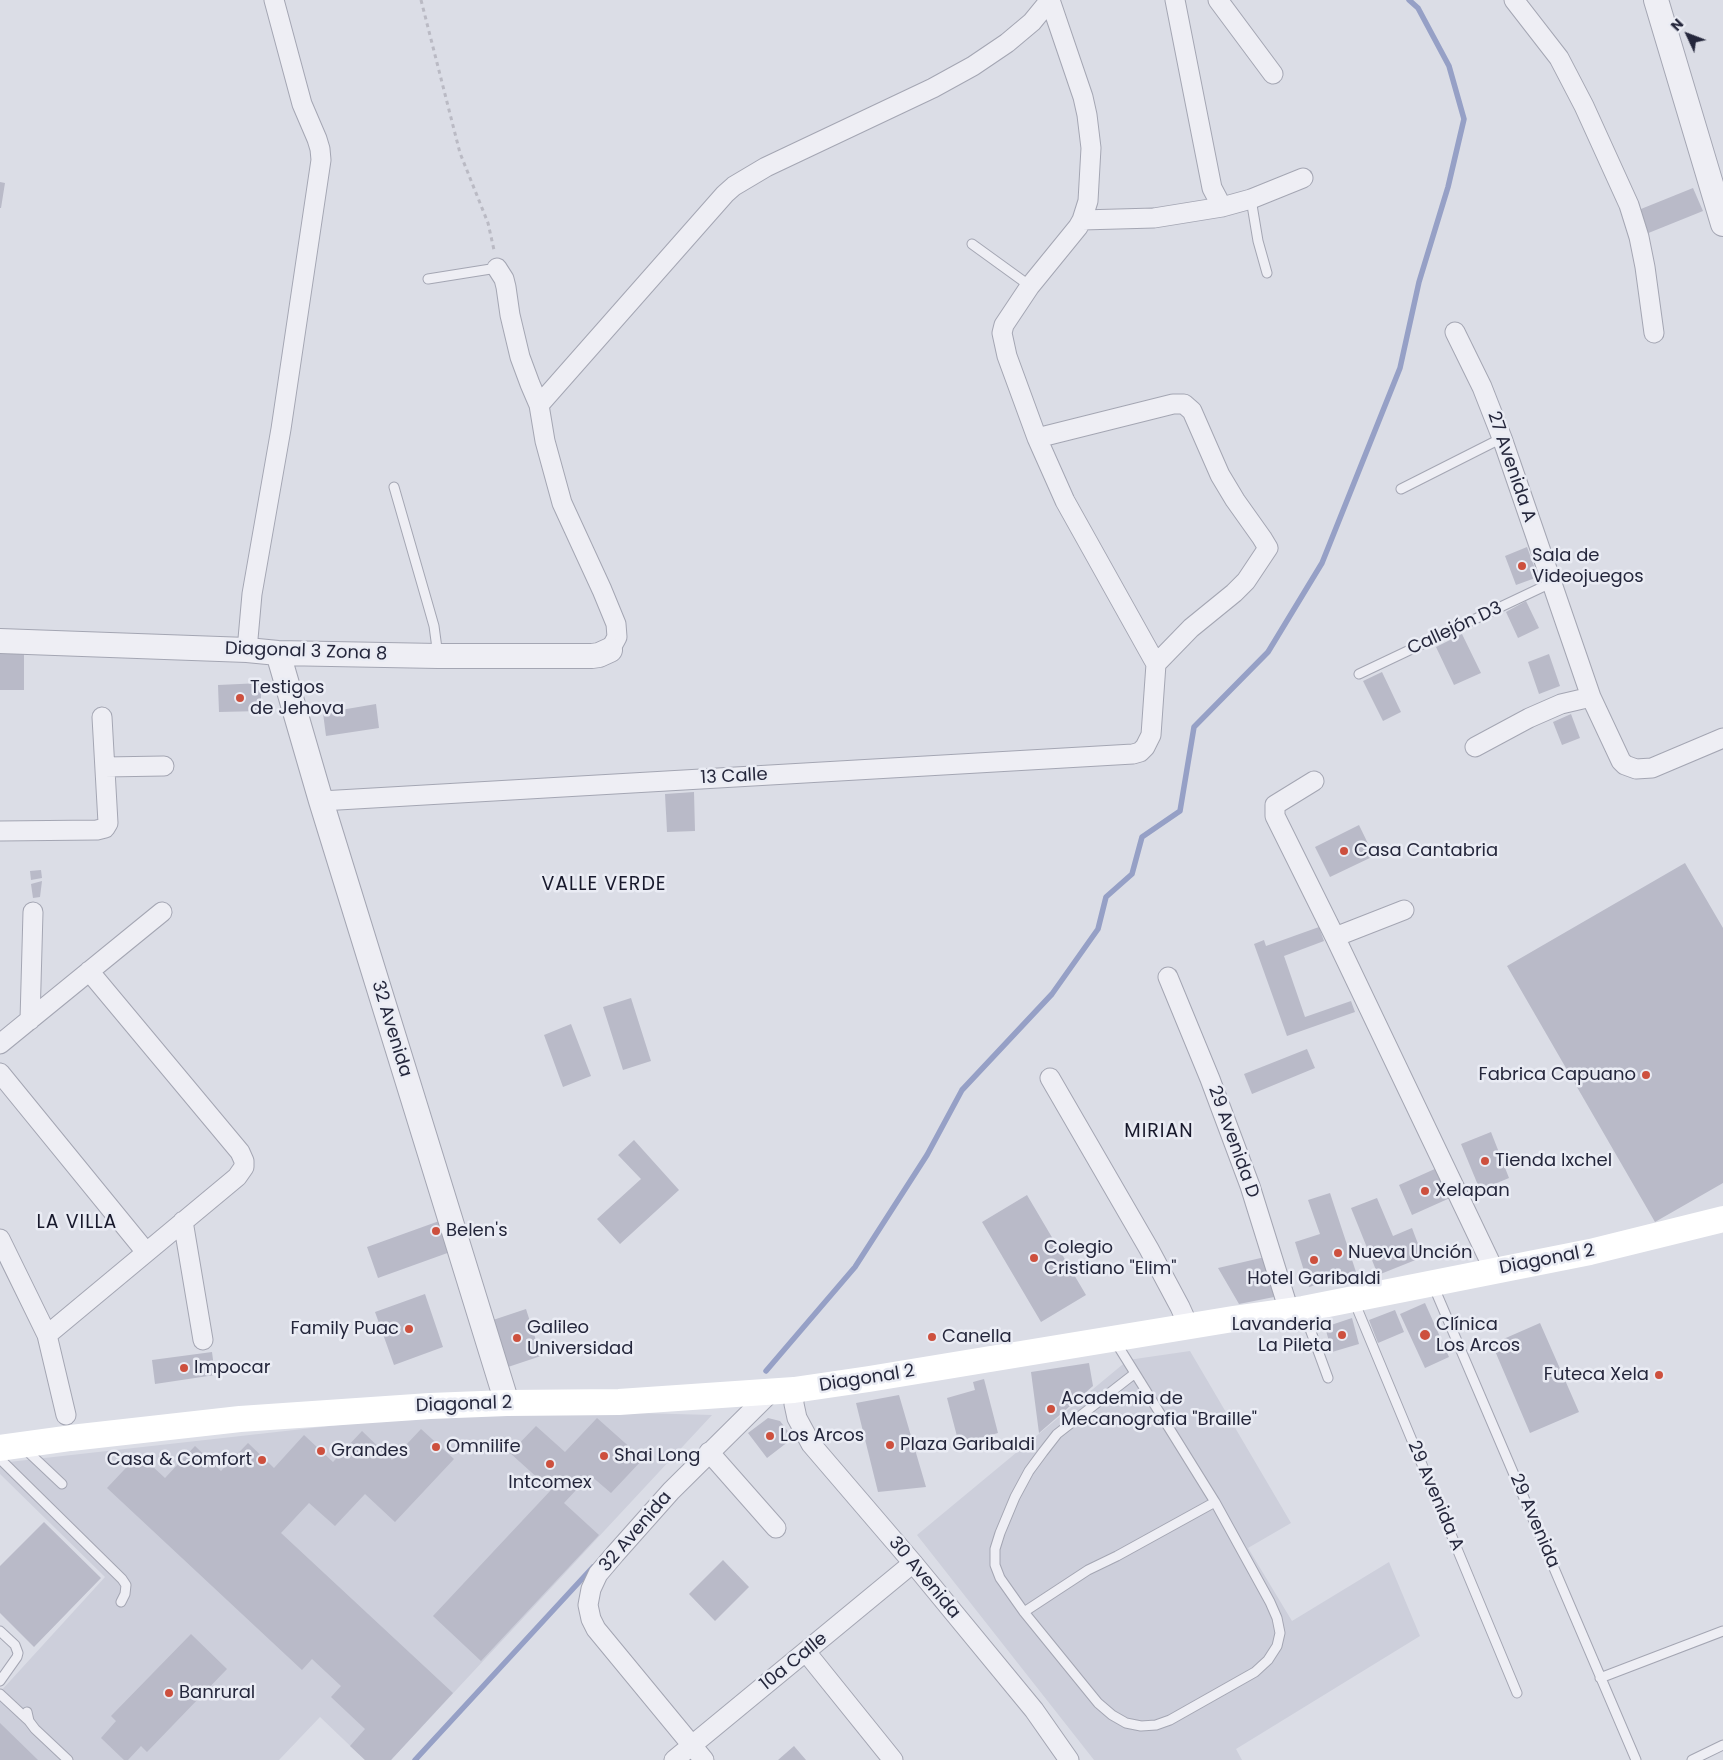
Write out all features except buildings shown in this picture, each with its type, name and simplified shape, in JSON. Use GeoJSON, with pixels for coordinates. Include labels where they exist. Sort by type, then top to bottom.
{"type":"FeatureCollection","features":[{"type":"Feature","properties":{"kind":"main road","name":"Diagonal 2"},"geometry":{"type":"LineString","coordinates":[[7,1451],[240,1419],[430,1406],[619,1402],[782,1391],[888,1376],[1189,1327],[1233,1318],[1296,1310],[1590,1252],[1723,1219]]}},
{"type":"Feature","properties":{"kind":"street"},"geometry":{"type":"LineString","coordinates":[[247,650],[252,594],[281,429],[321,160],[317,139],[302,104],[274,0]]}},
{"type":"Feature","properties":{"kind":"street"},"geometry":{"type":"LineString","coordinates":[[539,406],[734,186],[766,167],[933,88],[973,66],[1007,44],[1032,22],[1050,0]]}},
{"type":"Feature","properties":{"kind":"street"},"geometry":{"type":"LineString","coordinates":[[1037,438],[1174,404],[1184,404],[1192,411],[1220,475],[1268,548],[1246,581],[1191,628],[1156,664],[1065,501],[1037,438],[1007,356],[1002,333],[1004,325],[1030,286],[1082,220],[1088,201],[1090,182],[1091,148],[1089,123],[1083,97],[1050,0]]}},
{"type":"Feature","properties":{"kind":"street"},"geometry":{"type":"LineString","coordinates":[[1175,0],[1212,188],[1222,207]]}},
{"type":"Feature","properties":{"kind":"street"},"geometry":{"type":"LineString","coordinates":[[1218,0],[1273,74]]}},
{"type":"Feature","properties":{"kind":"street"},"geometry":{"type":"LineString","coordinates":[[1514,0],[1560,58],[1629,205],[1640,237],[1654,333]]}},
{"type":"Feature","properties":{"kind":"street"},"geometry":{"type":"LineString","coordinates":[[1656,0],[1723,224]]}},
{"type":"Feature","properties":{"kind":"street"},"geometry":{"type":"LineString","coordinates":[[1082,220],[1149,218],[1222,207],[1252,199],[1303,178]]}},
{"type":"Feature","properties":{"kind":"street"},"geometry":{"type":"LineString","coordinates":[[497,268],[504,279],[520,357],[539,406],[545,441],[562,503],[616,624],[617,637],[610,650]]}},
{"type":"Feature","properties":{"kind":"street","name":"27 Avenida A"},"geometry":{"type":"LineString","coordinates":[[1455,332],[1482,387],[1502,438],[1591,697],[1622,761],[1630,767],[1643,770],[1652,768],[1723,738]]}},
{"type":"Feature","properties":{"kind":"street","name":"Diagonal 3 Zona 8"},"geometry":{"type":"LineString","coordinates":[[0,641],[247,650],[278,654],[599,656],[610,650]]}},
{"type":"Feature","properties":{"kind":"street","name":"32 Avenida"},"geometry":{"type":"LineString","coordinates":[[278,654],[321,801],[507,1403]]}},
{"type":"Feature","properties":{"kind":"street","name":"13 Calle"},"geometry":{"type":"LineString","coordinates":[[321,801],[1133,754],[1140,752],[1145,747],[1151,735],[1156,664]]}},
{"type":"Feature","properties":{"kind":"street"},"geometry":{"type":"LineString","coordinates":[[1475,747],[1529,718],[1561,704],[1591,697]]}},
{"type":"Feature","properties":{"kind":"street"},"geometry":{"type":"LineString","coordinates":[[0,832],[97,830],[105,828],[108,823],[102,717]]}},
{"type":"Feature","properties":{"kind":"street"},"geometry":{"type":"LineString","coordinates":[[105,767],[164,766]]}},
{"type":"Feature","properties":{"kind":"street"},"geometry":{"type":"LineString","coordinates":[[1314,781],[1277,804],[1274,808],[1274,816],[1335,936],[1494,1270]]}},
{"type":"Feature","properties":{"kind":"street"},"geometry":{"type":"LineString","coordinates":[[1335,936],[1404,910]]}},
{"type":"Feature","properties":{"kind":"street"},"geometry":{"type":"LineString","coordinates":[[30,1020],[33,912]]}},
{"type":"Feature","properties":{"kind":"street"},"geometry":{"type":"LineString","coordinates":[[0,1044],[162,912]]}},
{"type":"Feature","properties":{"kind":"street"},"geometry":{"type":"LineString","coordinates":[[47,1335],[241,1172],[244,1167],[242,1156],[89,971]]}},
{"type":"Feature","properties":{"kind":"street","name":"29 Avenida D"},"geometry":{"type":"LineString","coordinates":[[1168,976],[1210,1079],[1296,1310]]}},
{"type":"Feature","properties":{"kind":"street"},"geometry":{"type":"LineString","coordinates":[[0,1073],[146,1252]]}},
{"type":"Feature","properties":{"kind":"street"},"geometry":{"type":"LineString","coordinates":[[1050,1078],[1149,1249],[1189,1327]]}},
{"type":"Feature","properties":{"kind":"street"},"geometry":{"type":"LineString","coordinates":[[183,1221],[203,1340]]}},
{"type":"Feature","properties":{"kind":"street"},"geometry":{"type":"LineString","coordinates":[[0,1240],[47,1335],[66,1415]]}},
{"type":"Feature","properties":{"kind":"street","name":"32 Avenida"},"geometry":{"type":"LineString","coordinates":[[704,1760],[596,1629],[591,1619],[588,1605],[598,1574],[660,1504],[709,1452],[782,1391]]}},
{"type":"Feature","properties":{"kind":"street","name":"30 Avenida"},"geometry":{"type":"LineString","coordinates":[[782,1391],[794,1404],[797,1418],[811,1444],[913,1563],[1034,1710],[1069,1760]]}},
{"type":"Feature","properties":{"kind":"street"},"geometry":{"type":"LineString","coordinates":[[709,1452],[776,1528]]}},
{"type":"Feature","properties":{"kind":"street","name":"10a Calle"},"geometry":{"type":"LineString","coordinates":[[674,1760],[913,1563]]}},
{"type":"Feature","properties":{"kind":"street"},"geometry":{"type":"LineString","coordinates":[[806,1652],[893,1760]]}},
{"type":"Feature","properties":{"kind":"lane"},"geometry":{"type":"LineString","coordinates":[[1252,199],[1258,241],[1267,272]]}},
{"type":"Feature","properties":{"kind":"lane"},"geometry":{"type":"LineString","coordinates":[[972,244],[1030,286]]}},
{"type":"Feature","properties":{"kind":"lane"},"geometry":{"type":"LineString","coordinates":[[428,279],[497,268]]}},
{"type":"Feature","properties":{"kind":"lane"},"geometry":{"type":"LineString","coordinates":[[1401,489],[1502,438]]}},
{"type":"Feature","properties":{"kind":"lane"},"geometry":{"type":"LineString","coordinates":[[394,487],[434,626],[438,656]]}},
{"type":"Feature","properties":{"kind":"lane","name":"Callejón D3"},"geometry":{"type":"LineString","coordinates":[[1359,674],[1551,583]]}},
{"type":"Feature","properties":{"kind":"lane","name":"29 Avenida"},"geometry":{"type":"LineString","coordinates":[[1432,1283],[1636,1760]]}},
{"type":"Feature","properties":{"kind":"lane","name":"29 Avenida A"},"geometry":{"type":"LineString","coordinates":[[1353,1299],[1517,1694]]}},
{"type":"Feature","properties":{"kind":"lane"},"geometry":{"type":"LineString","coordinates":[[1296,1310],[1328,1378]]}},
{"type":"Feature","properties":{"kind":"lane"},"geometry":{"type":"LineString","coordinates":[[1114,1339],[1215,1502],[1270,1602],[1277,1618],[1280,1632],[1277,1646],[1268,1660],[1255,1672],[1170,1720],[1156,1725],[1141,1726],[1126,1723],[1112,1715],[1098,1702],[1024,1612],[1000,1578],[995,1565],[1000,1533],[1015,1497],[1029,1471],[1057,1434],[1134,1374]]}},
{"type":"Feature","properties":{"kind":"lane"},"geometry":{"type":"LineString","coordinates":[[7,1451],[62,1484]]}},
{"type":"Feature","properties":{"kind":"lane"},"geometry":{"type":"LineString","coordinates":[[7,1451],[122,1579],[126,1585],[122,1602]]}},
{"type":"Feature","properties":{"kind":"lane"},"geometry":{"type":"LineString","coordinates":[[1024,1612],[1088,1570],[1215,1502]]}},
{"type":"Feature","properties":{"kind":"lane"},"geometry":{"type":"LineString","coordinates":[[0,1631],[15,1645],[18,1653],[0,1681]]}},
{"type":"Feature","properties":{"kind":"lane"},"geometry":{"type":"LineString","coordinates":[[1600,1678],[1723,1631]]}},
{"type":"Feature","properties":{"kind":"lane"},"geometry":{"type":"LineString","coordinates":[[0,1694],[68,1760]]}},
{"type":"Feature","properties":{"kind":"lane"},"geometry":{"type":"LineString","coordinates":[[27,1712],[29,1721]]}},
{"type":"Feature","properties":{"kind":"lane"},"geometry":{"type":"LineString","coordinates":[[1693,1760],[1723,1745]]}},
{"type":"Feature","properties":{"kind":"path"},"geometry":{"type":"LineString","coordinates":[[422,0],[460,153],[488,223],[497,268]]}},
{"type":"Feature","properties":{"kind":"shaded area"},"geometry":{"type":"Polygon","coordinates":[[[1190,1351],[1291,1523],[1248,1548],[1292,1621],[1389,1562],[1420,1636],[1236,1749],[1242,1760],[1094,1760],[917,1535],[1128,1360],[1190,1351]]]}},
{"type":"Feature","properties":{"kind":"shaded area"},"geometry":{"type":"Polygon","coordinates":[[[601,1412],[712,1415],[391,1760],[365,1760],[320,1717],[279,1760],[0,1760],[0,1692],[105,1577],[0,1474],[0,1463],[437,1414],[601,1412]]]}},
{"type":"Feature","properties":{"kind":"waterway"},"geometry":{"type":"LineString","coordinates":[[766,1371],[855,1267],[927,1155],[962,1090],[1052,994],[1098,929],[1106,897],[1132,874],[1142,837],[1180,811],[1194,727],[1268,652],[1322,563],[1400,368],[1419,282],[1448,187],[1464,119],[1449,66],[1418,8],[1409,0]]}},
{"type":"Feature","properties":{"kind":"waterway"},"geometry":{"type":"LineString","coordinates":[[415,1760],[593,1567]]}},
{"type":"Feature","properties":{"kind":"place","name":"Sala de Videojuegos"},"geometry":{"type":"Point","coordinates":[1522,566]}},
{"type":"Feature","properties":{"kind":"place","name":"Testigos de Jehova"},"geometry":{"type":"Point","coordinates":[240,698]}},
{"type":"Feature","properties":{"kind":"place","name":"Casa Cantabria"},"geometry":{"type":"Point","coordinates":[1344,851]}},
{"type":"Feature","properties":{"kind":"place","name":"Fabrica Capuano"},"geometry":{"type":"Point","coordinates":[1646,1075]}},
{"type":"Feature","properties":{"kind":"place","name":"Tienda Ixchel"},"geometry":{"type":"Point","coordinates":[1485,1161]}},
{"type":"Feature","properties":{"kind":"place","name":"Xelapan"},"geometry":{"type":"Point","coordinates":[1425,1191]}},
{"type":"Feature","properties":{"kind":"place","name":"Belen's"},"geometry":{"type":"Point","coordinates":[436,1231]}},
{"type":"Feature","properties":{"kind":"place","name":"Nueva Unción"},"geometry":{"type":"Point","coordinates":[1338,1253]}},
{"type":"Feature","properties":{"kind":"place","name":"Colegio Cristiano \"Elim\""},"geometry":{"type":"Point","coordinates":[1034,1258]}},
{"type":"Feature","properties":{"kind":"place","name":"Hotel Garibaldi"},"geometry":{"type":"Point","coordinates":[1314,1260]}},
{"type":"Feature","properties":{"kind":"place","name":"Family Puac"},"geometry":{"type":"Point","coordinates":[409,1329]}},
{"type":"Feature","properties":{"kind":"place","name":"Lavanderia La Pileta"},"geometry":{"type":"Point","coordinates":[1342,1335]}},
{"type":"Feature","properties":{"kind":"place","name":"Clínica Los Arcos"},"geometry":{"type":"Point","coordinates":[1425,1335]}},
{"type":"Feature","properties":{"kind":"place","name":"Canella"},"geometry":{"type":"Point","coordinates":[932,1337]}},
{"type":"Feature","properties":{"kind":"place","name":"Galileo Universidad"},"geometry":{"type":"Point","coordinates":[517,1338]}},
{"type":"Feature","properties":{"kind":"place","name":"Impocar"},"geometry":{"type":"Point","coordinates":[184,1368]}},
{"type":"Feature","properties":{"kind":"place","name":"Futeca Xela"},"geometry":{"type":"Point","coordinates":[1659,1375]}},
{"type":"Feature","properties":{"kind":"place","name":"Academia de Mecanografia \"Braille\""},"geometry":{"type":"Point","coordinates":[1051,1409]}},
{"type":"Feature","properties":{"kind":"place","name":"Los Arcos"},"geometry":{"type":"Point","coordinates":[770,1436]}},
{"type":"Feature","properties":{"kind":"place","name":"Plaza Garibaldi"},"geometry":{"type":"Point","coordinates":[890,1445]}},
{"type":"Feature","properties":{"kind":"place","name":"Omnilife"},"geometry":{"type":"Point","coordinates":[436,1447]}},
{"type":"Feature","properties":{"kind":"place","name":"Grandes"},"geometry":{"type":"Point","coordinates":[321,1451]}},
{"type":"Feature","properties":{"kind":"place","name":"Shai Long"},"geometry":{"type":"Point","coordinates":[604,1456]}},
{"type":"Feature","properties":{"kind":"place","name":"Casa & Comfort"},"geometry":{"type":"Point","coordinates":[262,1460]}},
{"type":"Feature","properties":{"kind":"place","name":"Intcomex"},"geometry":{"type":"Point","coordinates":[550,1464]}},
{"type":"Feature","properties":{"kind":"place","name":"Banrural"},"geometry":{"type":"Point","coordinates":[169,1693]}},
{"type":"Feature","properties":{"kind":"district","name":"VALLE VERDE"},"geometry":{"type":"Point","coordinates":[604,885]}},
{"type":"Feature","properties":{"kind":"district","name":"MIRIAN"},"geometry":{"type":"Point","coordinates":[1159,1132]}},
{"type":"Feature","properties":{"kind":"district","name":"LA VILLA"},"geometry":{"type":"Point","coordinates":[77,1223]}}]}
